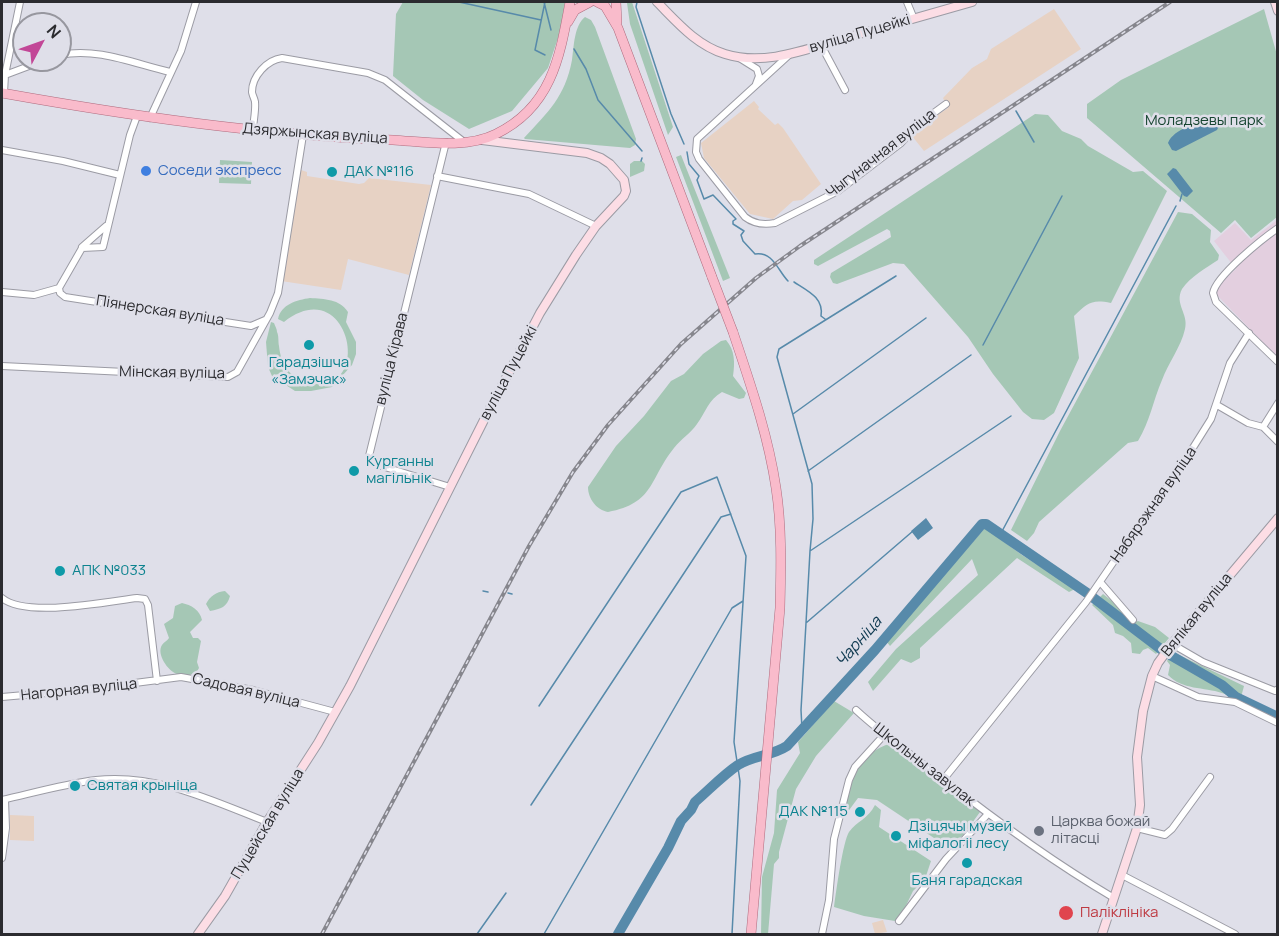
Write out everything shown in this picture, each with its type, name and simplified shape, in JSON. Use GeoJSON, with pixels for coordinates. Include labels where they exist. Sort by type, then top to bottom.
{"type":"FeatureCollection","features":[{"type":"Feature","properties":{"kind":"main road","name":"Дзяржынская вуліца"},"geometry":{"type":"LineString","coordinates":[[3,93],[150,118],[253,131],[446,142],[482,140],[510,126],[537,102],[545,91],[556,67],[570,2]]}},
{"type":"Feature","properties":{"kind":"main road","name":"Дзяржынская вуліца"},"geometry":{"type":"LineString","coordinates":[[566,26],[575,10],[594,2]]}},
{"type":"Feature","properties":{"kind":"main road"},"geometry":{"type":"LineString","coordinates":[[594,2],[604,2]]}},
{"type":"Feature","properties":{"kind":"main road"},"geometry":{"type":"LineString","coordinates":[[594,2],[604,6],[618,28],[733,332],[765,432],[778,510],[781,564],[780,608],[751,934]]}},
{"type":"Feature","properties":{"kind":"main road"},"geometry":{"type":"LineString","coordinates":[[616,2],[618,28]]}},
{"type":"Feature","properties":{"kind":"street"},"geometry":{"type":"LineString","coordinates":[[3,93],[20,2]]}},
{"type":"Feature","properties":{"kind":"street"},"geometry":{"type":"LineString","coordinates":[[150,118],[181,51],[196,2]]}},
{"type":"Feature","properties":{"kind":"street","name":"вуліца Пуцейкі"},"geometry":{"type":"LineString","coordinates":[[657,2],[703,45],[736,57],[760,58],[789,54],[972,2]]}},
{"type":"Feature","properties":{"kind":"street"},"geometry":{"type":"LineString","coordinates":[[908,2],[914,19]]}},
{"type":"Feature","properties":{"kind":"street"},"geometry":{"type":"LineString","coordinates":[[1275,2],[1278,11]]}},
{"type":"Feature","properties":{"kind":"street"},"geometry":{"type":"LineString","coordinates":[[821,45],[845,90]]}},
{"type":"Feature","properties":{"kind":"street"},"geometry":{"type":"LineString","coordinates":[[72,53],[114,57],[170,72]]}},
{"type":"Feature","properties":{"kind":"street","name":"Чыгуначная вуліца"},"geometry":{"type":"LineString","coordinates":[[789,54],[699,136],[696,152],[699,159],[745,217],[755,223],[765,225],[775,223],[838,191],[901,143],[920,123],[946,104]]}},
{"type":"Feature","properties":{"kind":"street"},"geometry":{"type":"LineString","coordinates":[[736,57],[751,63],[757,69],[759,76],[755,84]]}},
{"type":"Feature","properties":{"kind":"street"},"geometry":{"type":"LineString","coordinates":[[253,131],[255,102],[252,92],[254,83],[266,65],[282,58],[368,73],[385,80],[464,142]]}},
{"type":"Feature","properties":{"kind":"street"},"geometry":{"type":"LineString","coordinates":[[5,75],[13,72]]}},
{"type":"Feature","properties":{"kind":"street"},"geometry":{"type":"LineString","coordinates":[[82,248],[103,248],[120,174],[137,116]]}},
{"type":"Feature","properties":{"kind":"street","name":"Мінская вуліца"},"geometry":{"type":"LineString","coordinates":[[2,366],[228,376],[237,372],[278,293],[303,135]]}},
{"type":"Feature","properties":{"kind":"street","name":"вуліца Пуцейкі"},"geometry":{"type":"LineString","coordinates":[[335,712],[540,314],[596,226],[624,196],[626,190],[624,180],[610,164],[587,153],[482,140]]}},
{"type":"Feature","properties":{"kind":"street","name":"вуліца Кірава"},"geometry":{"type":"LineString","coordinates":[[446,142],[369,456],[375,464],[450,487]]}},
{"type":"Feature","properties":{"kind":"street"},"geometry":{"type":"LineString","coordinates":[[2,150],[63,160],[120,174]]}},
{"type":"Feature","properties":{"kind":"street"},"geometry":{"type":"LineString","coordinates":[[437,176],[529,194],[596,226]]}},
{"type":"Feature","properties":{"kind":"street"},"geometry":{"type":"LineString","coordinates":[[2,292],[34,295],[58,288],[82,248],[107,226]]}},
{"type":"Feature","properties":{"kind":"street"},"geometry":{"type":"LineString","coordinates":[[1278,228],[1260,240],[1214,287],[1213,293],[1216,302],[1278,362]]}},
{"type":"Feature","properties":{"kind":"street","name":"Піянерская вуліца"},"geometry":{"type":"LineString","coordinates":[[58,288],[65,297],[252,326],[265,320]]}},
{"type":"Feature","properties":{"kind":"street","name":"Набярэжная вуліца"},"geometry":{"type":"LineString","coordinates":[[943,780],[1101,583],[1145,516],[1174,478],[1211,419],[1230,363],[1249,333]]}},
{"type":"Feature","properties":{"kind":"street"},"geometry":{"type":"LineString","coordinates":[[1263,427],[1278,403]]}},
{"type":"Feature","properties":{"kind":"street"},"geometry":{"type":"LineString","coordinates":[[1216,405],[1248,423],[1263,427],[1278,442]]}},
{"type":"Feature","properties":{"kind":"street","name":"Вялікая вуліца"},"geometry":{"type":"LineString","coordinates":[[1102,934],[1137,828],[1140,805],[1137,757],[1139,734],[1152,676],[1158,663],[1172,644],[1278,518]]}},
{"type":"Feature","properties":{"kind":"street"},"geometry":{"type":"LineString","coordinates":[[1101,583],[1133,620]]}},
{"type":"Feature","properties":{"kind":"street"},"geometry":{"type":"LineString","coordinates":[[2,598],[7,603],[42,608],[145,599],[148,605],[157,681]]}},
{"type":"Feature","properties":{"kind":"street"},"geometry":{"type":"LineString","coordinates":[[1172,644],[1203,662],[1275,691],[1278,689]]}},
{"type":"Feature","properties":{"kind":"street"},"geometry":{"type":"LineString","coordinates":[[1152,676],[1198,697],[1235,702],[1278,723]]}},
{"type":"Feature","properties":{"kind":"street","name":"Садовая вуліца"},"geometry":{"type":"LineString","coordinates":[[157,681],[181,677],[196,678],[335,712]]}},
{"type":"Feature","properties":{"kind":"street","name":"Нагорная вуліца"},"geometry":{"type":"LineString","coordinates":[[2,697],[157,681]]}},
{"type":"Feature","properties":{"kind":"street","name":"Школьны завулак"},"geometry":{"type":"LineString","coordinates":[[856,710],[884,735],[987,815],[1037,850],[1114,898]]}},
{"type":"Feature","properties":{"kind":"street","name":"Пуцейская вуліца"},"geometry":{"type":"LineString","coordinates":[[198,934],[225,896],[267,822],[318,743],[335,712]]}},
{"type":"Feature","properties":{"kind":"street"},"geometry":{"type":"LineString","coordinates":[[822,934],[829,900],[834,839],[849,780],[855,767],[884,735]]}},
{"type":"Feature","properties":{"kind":"street"},"geometry":{"type":"LineString","coordinates":[[1137,828],[1166,835],[1210,777]]}},
{"type":"Feature","properties":{"kind":"street"},"geometry":{"type":"LineString","coordinates":[[2,858],[6,828],[3,800],[66,784],[97,780],[146,781],[203,797],[267,822]]}},
{"type":"Feature","properties":{"kind":"street"},"geometry":{"type":"LineString","coordinates":[[899,921],[946,859],[987,815]]}},
{"type":"Feature","properties":{"kind":"street"},"geometry":{"type":"LineString","coordinates":[[1122,875],[1225,932],[1235,934]]}},
{"type":"Feature","properties":{"kind":"shaded area"},"geometry":{"type":"Polygon","coordinates":[[[1054,9],[1081,49],[924,151],[912,136],[922,125],[948,108],[943,98],[972,68],[987,59],[991,49],[1054,9]]]}},
{"type":"Feature","properties":{"kind":"shaded area"},"geometry":{"type":"Polygon","coordinates":[[[754,101],[758,109],[775,125],[778,123],[783,128],[821,184],[802,200],[793,201],[773,219],[750,214],[704,158],[701,143],[754,101]]]}},
{"type":"Feature","properties":{"kind":"shaded area"},"geometry":{"type":"Polygon","coordinates":[[[301,170],[307,172],[307,176],[359,184],[369,178],[431,185],[409,275],[348,259],[341,290],[281,281],[301,170]]]}},
{"type":"Feature","properties":{"kind":"shaded area"},"geometry":{"type":"Polygon","coordinates":[[[1277,220],[1277,357],[1212,290],[1236,269],[1214,241],[1235,223],[1251,240],[1277,220]]]}},
{"type":"Feature","properties":{"kind":"shaded area"},"geometry":{"type":"Polygon","coordinates":[[[10,815],[34,816],[34,841],[10,840],[10,815]]]}},
{"type":"Feature","properties":{"kind":"shaded area"},"geometry":{"type":"Polygon","coordinates":[[[883,920],[887,932],[875,934],[872,923],[883,920]]]}},
{"type":"Feature","properties":{"kind":"green space"},"geometry":{"type":"Polygon","coordinates":[[[403,2],[565,2],[562,26],[548,68],[512,111],[469,129],[423,100],[393,76],[396,14],[403,2]]]}},
{"type":"Feature","properties":{"kind":"green space"},"geometry":{"type":"Polygon","coordinates":[[[632,2],[673,127],[668,135],[630,24],[627,3],[632,2]]]}},
{"type":"Feature","properties":{"kind":"green space","name":"Моладзевы парк"},"geometry":{"type":"Polygon","coordinates":[[[1264,9],[1277,55],[1277,217],[1251,238],[1235,220],[1221,233],[1087,118],[1087,104],[1121,80],[1264,9]]]}},
{"type":"Feature","properties":{"kind":"green space"},"geometry":{"type":"Polygon","coordinates":[[[585,17],[591,20],[595,27],[636,139],[635,145],[630,148],[524,138],[548,112],[560,94],[569,73],[577,31],[585,17]]]}},
{"type":"Feature","properties":{"kind":"green space"},"geometry":{"type":"Polygon","coordinates":[[[1035,114],[1048,115],[1062,131],[1081,139],[1088,146],[1133,172],[1143,171],[1167,191],[1111,303],[1090,303],[1074,316],[1079,358],[1054,413],[1044,420],[1032,419],[1023,412],[968,337],[904,264],[893,263],[837,284],[833,283],[831,273],[891,237],[890,231],[887,229],[818,266],[814,264],[814,260],[1035,114]]]}},
{"type":"Feature","properties":{"kind":"green space"},"geometry":{"type":"Polygon","coordinates":[[[681,155],[730,278],[723,281],[676,157],[681,155]]]}},
{"type":"Feature","properties":{"kind":"green space"},"geometry":{"type":"Polygon","coordinates":[[[220,160],[252,162],[251,184],[219,183],[220,160]]]}},
{"type":"Feature","properties":{"kind":"green space"},"geometry":{"type":"Polygon","coordinates":[[[634,161],[642,161],[645,164],[644,171],[630,177],[630,164],[634,161]]]}},
{"type":"Feature","properties":{"kind":"green space"},"geometry":{"type":"Polygon","coordinates":[[[1178,212],[1192,214],[1211,230],[1210,242],[1219,255],[1218,260],[1194,277],[1182,289],[1180,304],[1186,324],[1185,329],[1142,433],[1138,441],[1128,443],[1039,522],[1027,541],[1011,530],[1060,431],[1178,212]]]}},
{"type":"Feature","properties":{"kind":"green space"},"geometry":{"type":"Polygon","coordinates":[[[310,298],[331,300],[345,308],[348,312],[346,322],[356,342],[356,354],[352,365],[332,387],[295,391],[272,376],[268,367],[266,342],[271,322],[277,330],[284,364],[301,380],[329,382],[342,372],[348,357],[346,339],[339,323],[325,312],[307,310],[284,322],[278,319],[286,306],[310,298]]]}},
{"type":"Feature","properties":{"kind":"green space"},"geometry":{"type":"Polygon","coordinates":[[[726,340],[733,352],[733,376],[746,393],[744,398],[739,399],[722,392],[717,395],[710,402],[695,427],[674,448],[643,496],[635,503],[623,508],[608,512],[600,509],[591,500],[588,487],[616,446],[644,416],[671,381],[684,374],[703,354],[726,340]]]}},
{"type":"Feature","properties":{"kind":"green space"},"geometry":{"type":"Polygon","coordinates":[[[985,528],[1075,589],[1069,592],[1017,558],[920,648],[920,658],[911,663],[901,659],[873,691],[868,682],[896,649],[978,575],[972,559],[890,646],[886,641],[985,528]]]}},
{"type":"Feature","properties":{"kind":"green space"},"geometry":{"type":"Polygon","coordinates":[[[225,591],[230,596],[227,603],[210,611],[206,604],[209,599],[216,593],[225,591]]]}},
{"type":"Feature","properties":{"kind":"green space"},"geometry":{"type":"Polygon","coordinates":[[[1103,594],[1122,609],[1124,617],[1133,623],[1138,621],[1155,627],[1169,638],[1156,654],[1148,648],[1140,654],[1132,653],[1131,643],[1115,633],[1113,625],[1092,605],[1103,594]]]}},
{"type":"Feature","properties":{"kind":"green space"},"geometry":{"type":"Polygon","coordinates":[[[182,603],[195,608],[202,620],[190,632],[193,638],[201,641],[197,662],[199,668],[196,673],[184,676],[170,669],[161,653],[162,645],[169,638],[164,624],[173,618],[175,606],[182,603]]]}},
{"type":"Feature","properties":{"kind":"green space"},"geometry":{"type":"Polygon","coordinates":[[[1173,652],[1244,686],[1240,701],[1222,693],[1186,686],[1174,680],[1168,675],[1170,665],[1167,661],[1173,652]]]}},
{"type":"Feature","properties":{"kind":"green space"},"geometry":{"type":"Polygon","coordinates":[[[834,701],[854,713],[816,756],[796,789],[779,858],[774,864],[768,934],[761,934],[762,877],[774,833],[777,790],[800,753],[798,742],[834,701]]]}},
{"type":"Feature","properties":{"kind":"green space"},"geometry":{"type":"Polygon","coordinates":[[[892,743],[909,754],[980,812],[964,834],[949,848],[877,800],[858,798],[841,821],[851,785],[862,764],[879,748],[892,743]]]}},
{"type":"Feature","properties":{"kind":"green space"},"geometry":{"type":"Polygon","coordinates":[[[875,805],[881,810],[879,827],[931,861],[925,879],[913,891],[903,912],[895,921],[864,916],[834,907],[844,845],[849,832],[869,814],[875,805]]]}},
{"type":"Feature","properties":{"kind":"water"},"geometry":{"type":"Polygon","coordinates":[[[1212,118],[1219,126],[1217,130],[1176,151],[1172,150],[1168,143],[1175,134],[1212,118]]]}},
{"type":"Feature","properties":{"kind":"water"},"geometry":{"type":"Polygon","coordinates":[[[1173,168],[1193,191],[1187,197],[1167,174],[1173,168]]]}},
{"type":"Feature","properties":{"kind":"water"},"geometry":{"type":"Polygon","coordinates":[[[926,518],[933,528],[918,540],[911,531],[926,518]]]}},
{"type":"Feature","properties":{"kind":"waterway"},"geometry":{"type":"LineString","coordinates":[[459,2],[541,20]]}},
{"type":"Feature","properties":{"kind":"waterway"},"geometry":{"type":"LineString","coordinates":[[544,2],[551,30]]}},
{"type":"Feature","properties":{"kind":"waterway"},"geometry":{"type":"LineString","coordinates":[[545,2],[535,50],[545,55]]}},
{"type":"Feature","properties":{"kind":"waterway"},"geometry":{"type":"LineString","coordinates":[[637,2],[636,7],[671,114],[684,144]]}},
{"type":"Feature","properties":{"kind":"waterway"},"geometry":{"type":"LineString","coordinates":[[574,49],[586,69],[598,100],[642,151]]}},
{"type":"Feature","properties":{"kind":"waterway"},"geometry":{"type":"LineString","coordinates":[[1016,111],[1034,142]]}},
{"type":"Feature","properties":{"kind":"waterway"},"geometry":{"type":"LineString","coordinates":[[687,152],[689,164],[699,176],[697,180],[704,199],[713,195],[736,219],[733,224],[744,231],[741,235],[743,241],[755,254],[771,259],[788,281]]}},
{"type":"Feature","properties":{"kind":"waterway"},"geometry":{"type":"LineString","coordinates":[[1180,201],[1182,194]]}},
{"type":"Feature","properties":{"kind":"waterway"},"geometry":{"type":"LineString","coordinates":[[983,345],[1062,196]]}},
{"type":"Feature","properties":{"kind":"waterway"},"geometry":{"type":"LineString","coordinates":[[1000,535],[1176,206]]}},
{"type":"Feature","properties":{"kind":"waterway"},"geometry":{"type":"LineString","coordinates":[[810,551],[813,519],[812,484],[777,357],[779,349],[896,276]]}},
{"type":"Feature","properties":{"kind":"waterway"},"geometry":{"type":"LineString","coordinates":[[794,282],[817,300],[820,304],[821,316],[825,319]]}},
{"type":"Feature","properties":{"kind":"waterway"},"geometry":{"type":"LineString","coordinates":[[793,414],[926,318]]}},
{"type":"Feature","properties":{"kind":"waterway"},"geometry":{"type":"LineString","coordinates":[[808,471],[971,355]]}},
{"type":"Feature","properties":{"kind":"waterway"},"geometry":{"type":"LineString","coordinates":[[806,623],[810,551],[1011,416]]}},
{"type":"Feature","properties":{"kind":"waterway"},"geometry":{"type":"LineString","coordinates":[[539,706],[681,492],[717,477],[746,556],[734,742],[740,781],[732,934]]}},
{"type":"Feature","properties":{"kind":"waterway"},"geometry":{"type":"LineString","coordinates":[[531,805],[721,517],[731,514]]}},
{"type":"Feature","properties":{"kind":"waterway","name":"Чарніца"},"geometry":{"type":"LineString","coordinates":[[618,934],[681,821],[695,802],[738,765],[787,746],[875,650],[982,524],[986,524],[1087,593],[1162,650]]}},
{"type":"Feature","properties":{"kind":"waterway"},"geometry":{"type":"LineString","coordinates":[[802,729],[806,623],[913,531]]}},
{"type":"Feature","properties":{"kind":"waterway"},"geometry":{"type":"LineString","coordinates":[[483,591],[488,592]]}},
{"type":"Feature","properties":{"kind":"waterway"},"geometry":{"type":"LineString","coordinates":[[508,593],[512,594]]}},
{"type":"Feature","properties":{"kind":"waterway"},"geometry":{"type":"LineString","coordinates":[[544,934],[732,608],[743,601]]}},
{"type":"Feature","properties":{"kind":"waterway","name":"Чарніца"},"geometry":{"type":"LineString","coordinates":[[1170,655],[1222,685],[1236,697],[1278,717]]}},
{"type":"Feature","properties":{"kind":"waterway"},"geometry":{"type":"LineString","coordinates":[[477,934],[506,893]]}},
{"type":"Feature","properties":{"kind":"railway"},"geometry":{"type":"LineString","coordinates":[[322,934],[529,546],[573,472],[608,425],[681,344],[756,278],[800,246],[1170,2]]}},
{"type":"Feature","properties":{"kind":"place","name":"Соседи экспресс"},"geometry":{"type":"Point","coordinates":[146,171]}},
{"type":"Feature","properties":{"kind":"place","name":"ДАК №116"},"geometry":{"type":"Point","coordinates":[332,172]}},
{"type":"Feature","properties":{"kind":"place","name":"Гарадзішча «Замэчак»"},"geometry":{"type":"Point","coordinates":[309,345]}},
{"type":"Feature","properties":{"kind":"place","name":"Курганны магільнік"},"geometry":{"type":"Point","coordinates":[354,471]}},
{"type":"Feature","properties":{"kind":"place","name":"АПК №033"},"geometry":{"type":"Point","coordinates":[60,571]}},
{"type":"Feature","properties":{"kind":"place","name":"Святая крыніца"},"geometry":{"type":"Point","coordinates":[75,786]}},
{"type":"Feature","properties":{"kind":"place","name":"ДАК №115"},"geometry":{"type":"Point","coordinates":[860,812]}},
{"type":"Feature","properties":{"kind":"place","name":"Царква божай літасці"},"geometry":{"type":"Point","coordinates":[1039,831]}},
{"type":"Feature","properties":{"kind":"place","name":"Дзіцячы музей міфалогіі лесу"},"geometry":{"type":"Point","coordinates":[896,836]}},
{"type":"Feature","properties":{"kind":"place","name":"Баня гарадская"},"geometry":{"type":"Point","coordinates":[967,863]}},
{"type":"Feature","properties":{"kind":"place","name":"Паліклініка"},"geometry":{"type":"Point","coordinates":[1066,913]}}]}
